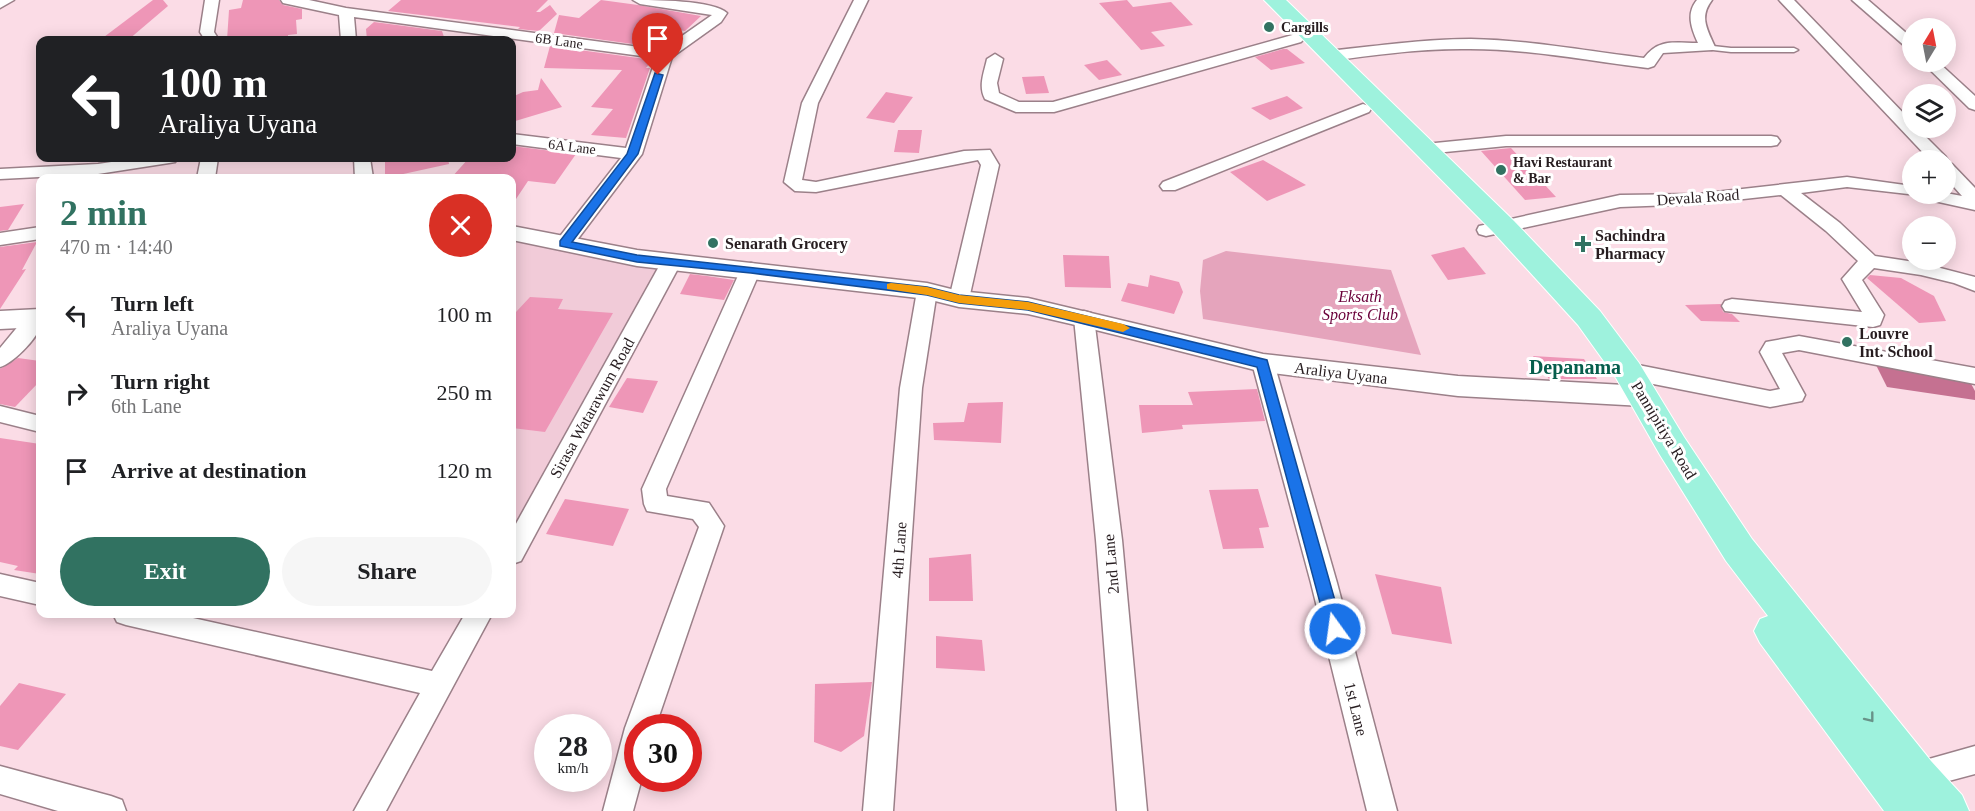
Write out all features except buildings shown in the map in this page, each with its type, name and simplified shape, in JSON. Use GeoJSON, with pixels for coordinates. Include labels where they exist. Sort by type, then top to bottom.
{"type":"FeatureCollection","features":[{"type":"Feature","properties":{"kind":"main road","name":"Pannipitiya Road"},"geometry":{"type":"LineString","coordinates":[[1260,0],[1363,109],[1495,229]]}},
{"type":"Feature","properties":{"kind":"main road","name":"Pannipitiya Road"},"geometry":{"type":"LineString","coordinates":[[1274,0],[1425,149],[1495,229],[1570,321],[1630,388],[1739,550],[1914,793],[1946,811]]}},
{"type":"Feature","properties":{"kind":"street"},"geometry":{"type":"LineString","coordinates":[[0,4],[7,0]]}},
{"type":"Feature","properties":{"kind":"street"},"geometry":{"type":"LineString","coordinates":[[207,36],[212,0]]}},
{"type":"Feature","properties":{"kind":"street","name":"6B Lane"},"geometry":{"type":"LineString","coordinates":[[288,0],[477,35]]}},
{"type":"Feature","properties":{"kind":"street"},"geometry":{"type":"LineString","coordinates":[[564,244],[633,154],[665,55],[716,19],[720,13],[708,9],[640,0]]}},
{"type":"Feature","properties":{"kind":"street"},"geometry":{"type":"LineString","coordinates":[[861,0],[810,103],[793,182],[801,187],[816,187],[964,156],[984,154],[990,165],[959,299]]}},
{"type":"Feature","properties":{"kind":"street"},"geometry":{"type":"LineString","coordinates":[[1329,56],[1448,44],[1550,49],[1648,63],[1658,50],[1707,47],[1698,26],[1698,8],[1705,0]]}},
{"type":"Feature","properties":{"kind":"street"},"geometry":{"type":"LineString","coordinates":[[1786,0],[1929,150]]}},
{"type":"Feature","properties":{"kind":"street"},"geometry":{"type":"LineString","coordinates":[[1859,0],[1902,37]]}},
{"type":"Feature","properties":{"kind":"street"},"geometry":{"type":"LineString","coordinates":[[346,12],[348,36]]}},
{"type":"Feature","properties":{"kind":"street","name":"6B Lane"},"geometry":{"type":"LineString","coordinates":[[516,39],[665,55]]}},
{"type":"Feature","properties":{"kind":"street"},"geometry":{"type":"LineString","coordinates":[[995,59],[989,83],[991,96],[1016,107],[1054,107],[1296,39]]}},
{"type":"Feature","properties":{"kind":"street"},"geometry":{"type":"LineString","coordinates":[[1940,72],[1975,105]]}},
{"type":"Feature","properties":{"kind":"street"},"geometry":{"type":"LineString","coordinates":[[1168,186],[1363,109]]}},
{"type":"Feature","properties":{"kind":"street","name":"6A Lane"},"geometry":{"type":"LineString","coordinates":[[516,139],[633,154]]}},
{"type":"Feature","properties":{"kind":"street"},"geometry":{"type":"LineString","coordinates":[[1425,149],[1506,141],[1771,141]]}},
{"type":"Feature","properties":{"kind":"street"},"geometry":{"type":"LineString","coordinates":[[0,174],[99,168],[141,162]]}},
{"type":"Feature","properties":{"kind":"street"},"geometry":{"type":"LineString","coordinates":[[1956,179],[1975,199]]}},
{"type":"Feature","properties":{"kind":"street","name":"Devala Road"},"geometry":{"type":"LineString","coordinates":[[1495,229],[1620,201],[1698,199],[1847,182],[1902,190]]}},
{"type":"Feature","properties":{"kind":"street"},"geometry":{"type":"LineString","coordinates":[[1786,190],[1833,227],[1869,261],[1921,268],[1960,278],[1975,285]]}},
{"type":"Feature","properties":{"kind":"street"},"geometry":{"type":"LineString","coordinates":[[1956,200],[1975,204]]}},
{"type":"Feature","properties":{"kind":"street"},"geometry":{"type":"LineString","coordinates":[[0,239],[36,234]]}},
{"type":"Feature","properties":{"kind":"street","name":"Araliya Uyana"},"geometry":{"type":"LineString","coordinates":[[516,234],[637,258],[751,269],[927,291],[959,299],[1028,306],[1263,363],[1458,386],[1630,388]]}},
{"type":"Feature","properties":{"kind":"street","name":"Sirasa Watarawum Road"},"geometry":{"type":"LineString","coordinates":[[516,548],[672,261]]}},
{"type":"Feature","properties":{"kind":"street"},"geometry":{"type":"LineString","coordinates":[[1732,306],[1873,320],[1874,315],[1852,279],[1869,261]]}},
{"type":"Feature","properties":{"kind":"street"},"geometry":{"type":"LineString","coordinates":[[645,714],[712,526],[700,510],[656,504],[654,489],[751,269]]}},
{"type":"Feature","properties":{"kind":"street","name":"4th Lane"},"geometry":{"type":"LineString","coordinates":[[878,811],[911,388],[927,291]]}},
{"type":"Feature","properties":{"kind":"street"},"geometry":{"type":"LineString","coordinates":[[0,320],[36,318]]}},
{"type":"Feature","properties":{"kind":"street","name":"2nd Lane"},"geometry":{"type":"LineString","coordinates":[[1084,318],[1109,540],[1132,811]]}},
{"type":"Feature","properties":{"kind":"street"},"geometry":{"type":"LineString","coordinates":[[0,360],[36,320]]}},
{"type":"Feature","properties":{"kind":"street"},"geometry":{"type":"LineString","coordinates":[[1630,388],[1770,399],[1794,396],[1771,352],[1774,347],[1799,343],[1975,376]]}},
{"type":"Feature","properties":{"kind":"street","name":"1st Lane"},"geometry":{"type":"LineString","coordinates":[[1263,363],[1324,583],[1382,811]]}},
{"type":"Feature","properties":{"kind":"street"},"geometry":{"type":"LineString","coordinates":[[0,414],[36,423]]}},
{"type":"Feature","properties":{"kind":"street"},"geometry":{"type":"LineString","coordinates":[[0,585],[36,593]]}},
{"type":"Feature","properties":{"kind":"street"},"geometry":{"type":"LineString","coordinates":[[144,618],[440,685]]}},
{"type":"Feature","properties":{"kind":"street"},"geometry":{"type":"LineString","coordinates":[[369,811],[477,618]]}},
{"type":"Feature","properties":{"kind":"street"},"geometry":{"type":"LineString","coordinates":[[1914,793],[1975,760]]}},
{"type":"Feature","properties":{"kind":"street"},"geometry":{"type":"LineString","coordinates":[[0,780],[111,811]]}},
{"type":"Feature","properties":{"kind":"street"},"geometry":{"type":"LineString","coordinates":[[618,811],[624,788]]}},
{"type":"Feature","properties":{"kind":"lane"},"geometry":{"type":"LineString","coordinates":[[1707,47],[1731,50],[1794,50]]}},
{"type":"Feature","properties":{"kind":"shaded area"},"geometry":{"type":"Polygon","coordinates":[[[516,234],[667,261],[516,522],[516,234]]]}},
{"type":"Feature","properties":{"kind":"shaded area"},"geometry":{"type":"Polygon","coordinates":[[[1873,359],[1964,371],[1975,391],[1975,400],[1887,387],[1873,359]]]}},
{"type":"Feature","properties":{"kind":"green space","name":"Eksath Sports Club"},"geometry":{"type":"Polygon","coordinates":[[[1226,251],[1391,270],[1421,355],[1203,319],[1200,291],[1203,260],[1226,251]]]}},
{"type":"Feature","properties":{"kind":"slow traffic"},"geometry":{"type":"LineString","coordinates":[[891,286],[927,291],[959,299],[1028,306],[1123,328]]}},
{"type":"Feature","properties":{"kind":"place","name":"Cargills"},"geometry":{"type":"Point","coordinates":[1269,27]}},
{"type":"Feature","properties":{"kind":"place","name":"Havi Restaurant & Bar"},"geometry":{"type":"Point","coordinates":[1501,170]}},
{"type":"Feature","properties":{"kind":"place","name":"Senarath Grocery"},"geometry":{"type":"Point","coordinates":[713,243]}},
{"type":"Feature","properties":{"kind":"place","name":"Sachindra Pharmacy"},"geometry":{"type":"Point","coordinates":[1583,244]}},
{"type":"Feature","properties":{"kind":"place","name":"Louvre Int. School"},"geometry":{"type":"Point","coordinates":[1847,342]}},
{"type":"Feature","properties":{"kind":"district","name":"Depanama"},"geometry":{"type":"Point","coordinates":[1575,367]}},
{"type":"Feature","properties":{"kind":"route"},"geometry":{"type":"LineString","coordinates":[[658,75],[633,154],[564,244],[637,258],[751,269],[927,291],[959,299],[1028,306],[1263,363],[1335,629]]}}]}
